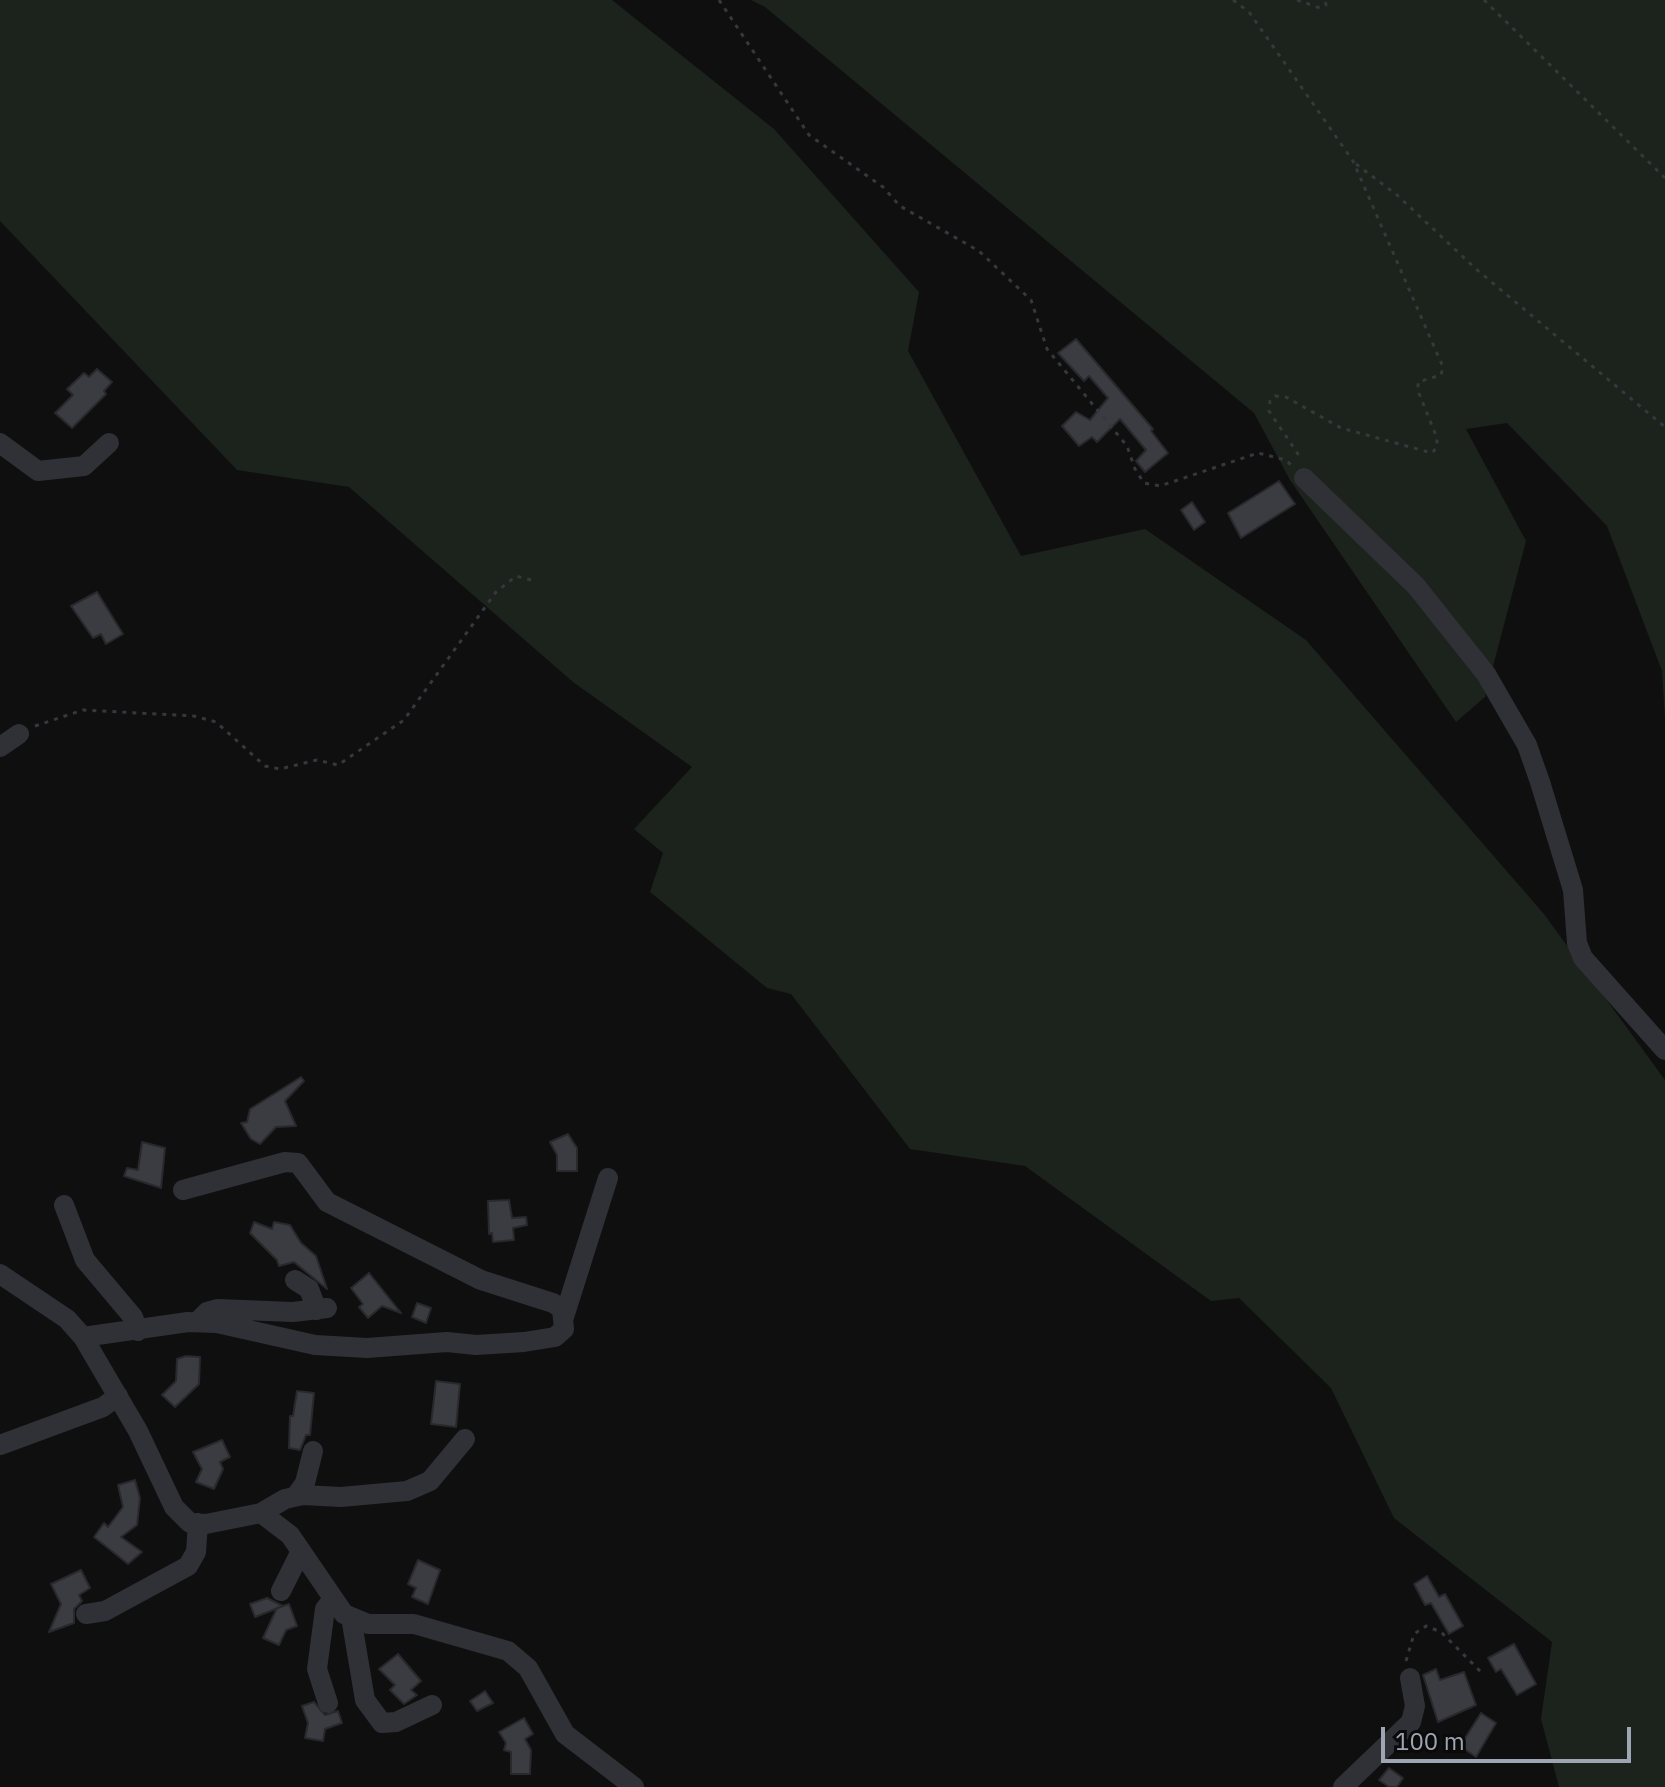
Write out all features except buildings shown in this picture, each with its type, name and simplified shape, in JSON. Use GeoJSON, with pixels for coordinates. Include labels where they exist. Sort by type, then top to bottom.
{"type":"FeatureCollection","features":[{"type":"Feature","properties":{"kind":"street"},"geometry":{"type":"LineString","coordinates":[[0,443],[38,471],[84,466],[109,443]]}},
{"type":"Feature","properties":{"kind":"street"},"geometry":{"type":"LineString","coordinates":[[1309,483],[1416,586],[1486,674],[1527,745],[1540,782],[1573,890],[1577,943],[1583,958],[1665,1050]]}},
{"type":"Feature","properties":{"kind":"street"},"geometry":{"type":"LineString","coordinates":[[0,747],[19,734]]}},
{"type":"Feature","properties":{"kind":"street"},"geometry":{"type":"LineString","coordinates":[[83,1337],[197,1322],[217,1323],[315,1345],[367,1348],[447,1342],[476,1345],[524,1342],[555,1337],[564,1329],[562,1309],[553,1303],[481,1280],[327,1202],[298,1163],[285,1162],[183,1190]]}},
{"type":"Feature","properties":{"kind":"street"},"geometry":{"type":"LineString","coordinates":[[564,1317],[608,1178]]}},
{"type":"Feature","properties":{"kind":"street"},"geometry":{"type":"LineString","coordinates":[[64,1205],[85,1260],[133,1317],[138,1331]]}},
{"type":"Feature","properties":{"kind":"street"},"geometry":{"type":"LineString","coordinates":[[0,1274],[67,1319],[83,1337],[118,1396],[174,1507],[190,1523],[261,1513],[295,1497],[385,1496],[407,1491],[430,1481],[465,1439]]}},
{"type":"Feature","properties":{"kind":"street"},"geometry":{"type":"LineString","coordinates":[[197,1322],[207,1312],[218,1309],[293,1312],[322,1309],[309,1289],[295,1280]]}},
{"type":"Feature","properties":{"kind":"street"},"geometry":{"type":"LineString","coordinates":[[0,1445],[103,1407],[118,1396]]}},
{"type":"Feature","properties":{"kind":"street"},"geometry":{"type":"LineString","coordinates":[[295,1497],[305,1483],[313,1451]]}},
{"type":"Feature","properties":{"kind":"street"},"geometry":{"type":"LineString","coordinates":[[261,1513],[290,1535],[344,1614],[368,1624],[414,1624],[508,1651],[528,1668],[565,1734],[634,1787]]}},
{"type":"Feature","properties":{"kind":"street"},"geometry":{"type":"LineString","coordinates":[[86,1614],[105,1611],[188,1566],[196,1552],[198,1523]]}},
{"type":"Feature","properties":{"kind":"street"},"geometry":{"type":"LineString","coordinates":[[281,1591],[301,1551]]}},
{"type":"Feature","properties":{"kind":"street"},"geometry":{"type":"LineString","coordinates":[[328,1703],[317,1669],[325,1609],[333,1599]]}},
{"type":"Feature","properties":{"kind":"street"},"geometry":{"type":"LineString","coordinates":[[351,1617],[365,1700],[382,1723],[396,1722],[432,1705]]}},
{"type":"Feature","properties":{"kind":"street"},"geometry":{"type":"LineString","coordinates":[[1343,1787],[1411,1722],[1415,1706],[1410,1678]]}},
{"type":"Feature","properties":{"kind":"path"},"geometry":{"type":"LineString","coordinates":[[719,0],[809,135],[883,187],[900,206],[979,251],[1031,300],[1047,349],[1127,446],[1144,483],[1160,486],[1258,453],[1286,460],[1309,483]]}},
{"type":"Feature","properties":{"kind":"path"},"geometry":{"type":"LineString","coordinates":[[1233,0],[1249,12],[1353,161],[1441,357],[1441,375],[1418,382],[1437,447],[1432,453],[1423,453],[1387,438],[1341,428],[1286,397],[1275,396],[1270,401],[1269,411],[1309,470],[1309,483]]}},
{"type":"Feature","properties":{"kind":"path"},"geometry":{"type":"LineString","coordinates":[[1297,0],[1320,8],[1326,5],[1325,0]]}},
{"type":"Feature","properties":{"kind":"path"},"geometry":{"type":"LineString","coordinates":[[1484,0],[1665,178]]}},
{"type":"Feature","properties":{"kind":"path"},"geometry":{"type":"LineString","coordinates":[[1353,161],[1397,195],[1476,269],[1665,427]]}},
{"type":"Feature","properties":{"kind":"path"},"geometry":{"type":"LineString","coordinates":[[19,734],[41,723],[83,710],[194,716],[216,722],[265,766],[280,769],[317,760],[338,765],[404,720],[496,592],[516,576],[535,581]]}},
{"type":"Feature","properties":{"kind":"path"},"geometry":{"type":"LineString","coordinates":[[1410,1678],[1406,1659],[1410,1646],[1414,1634],[1426,1626],[1441,1632],[1481,1672]]}},
{"type":"Feature","properties":{"kind":"shaded area"},"geometry":{"type":"Polygon","coordinates":[[[0,0],[612,0],[774,129],[919,292],[908,351],[1021,556],[1145,529],[1306,640],[1544,914],[1665,1080],[1665,1787],[1559,1787],[1541,1719],[1552,1642],[1394,1518],[1331,1388],[1239,1298],[1211,1301],[1025,1166],[910,1149],[791,994],[767,988],[650,892],[663,853],[634,829],[692,767],[573,682],[349,487],[237,470],[0,221],[0,0]]]}},
{"type":"Feature","properties":{"kind":"shaded area"},"geometry":{"type":"Polygon","coordinates":[[[751,0],[1665,0],[1665,718],[1662,671],[1607,526],[1507,423],[1466,429],[1526,541],[1485,697],[1456,722],[1290,480],[1254,413],[765,7],[751,0]]]}}]}
